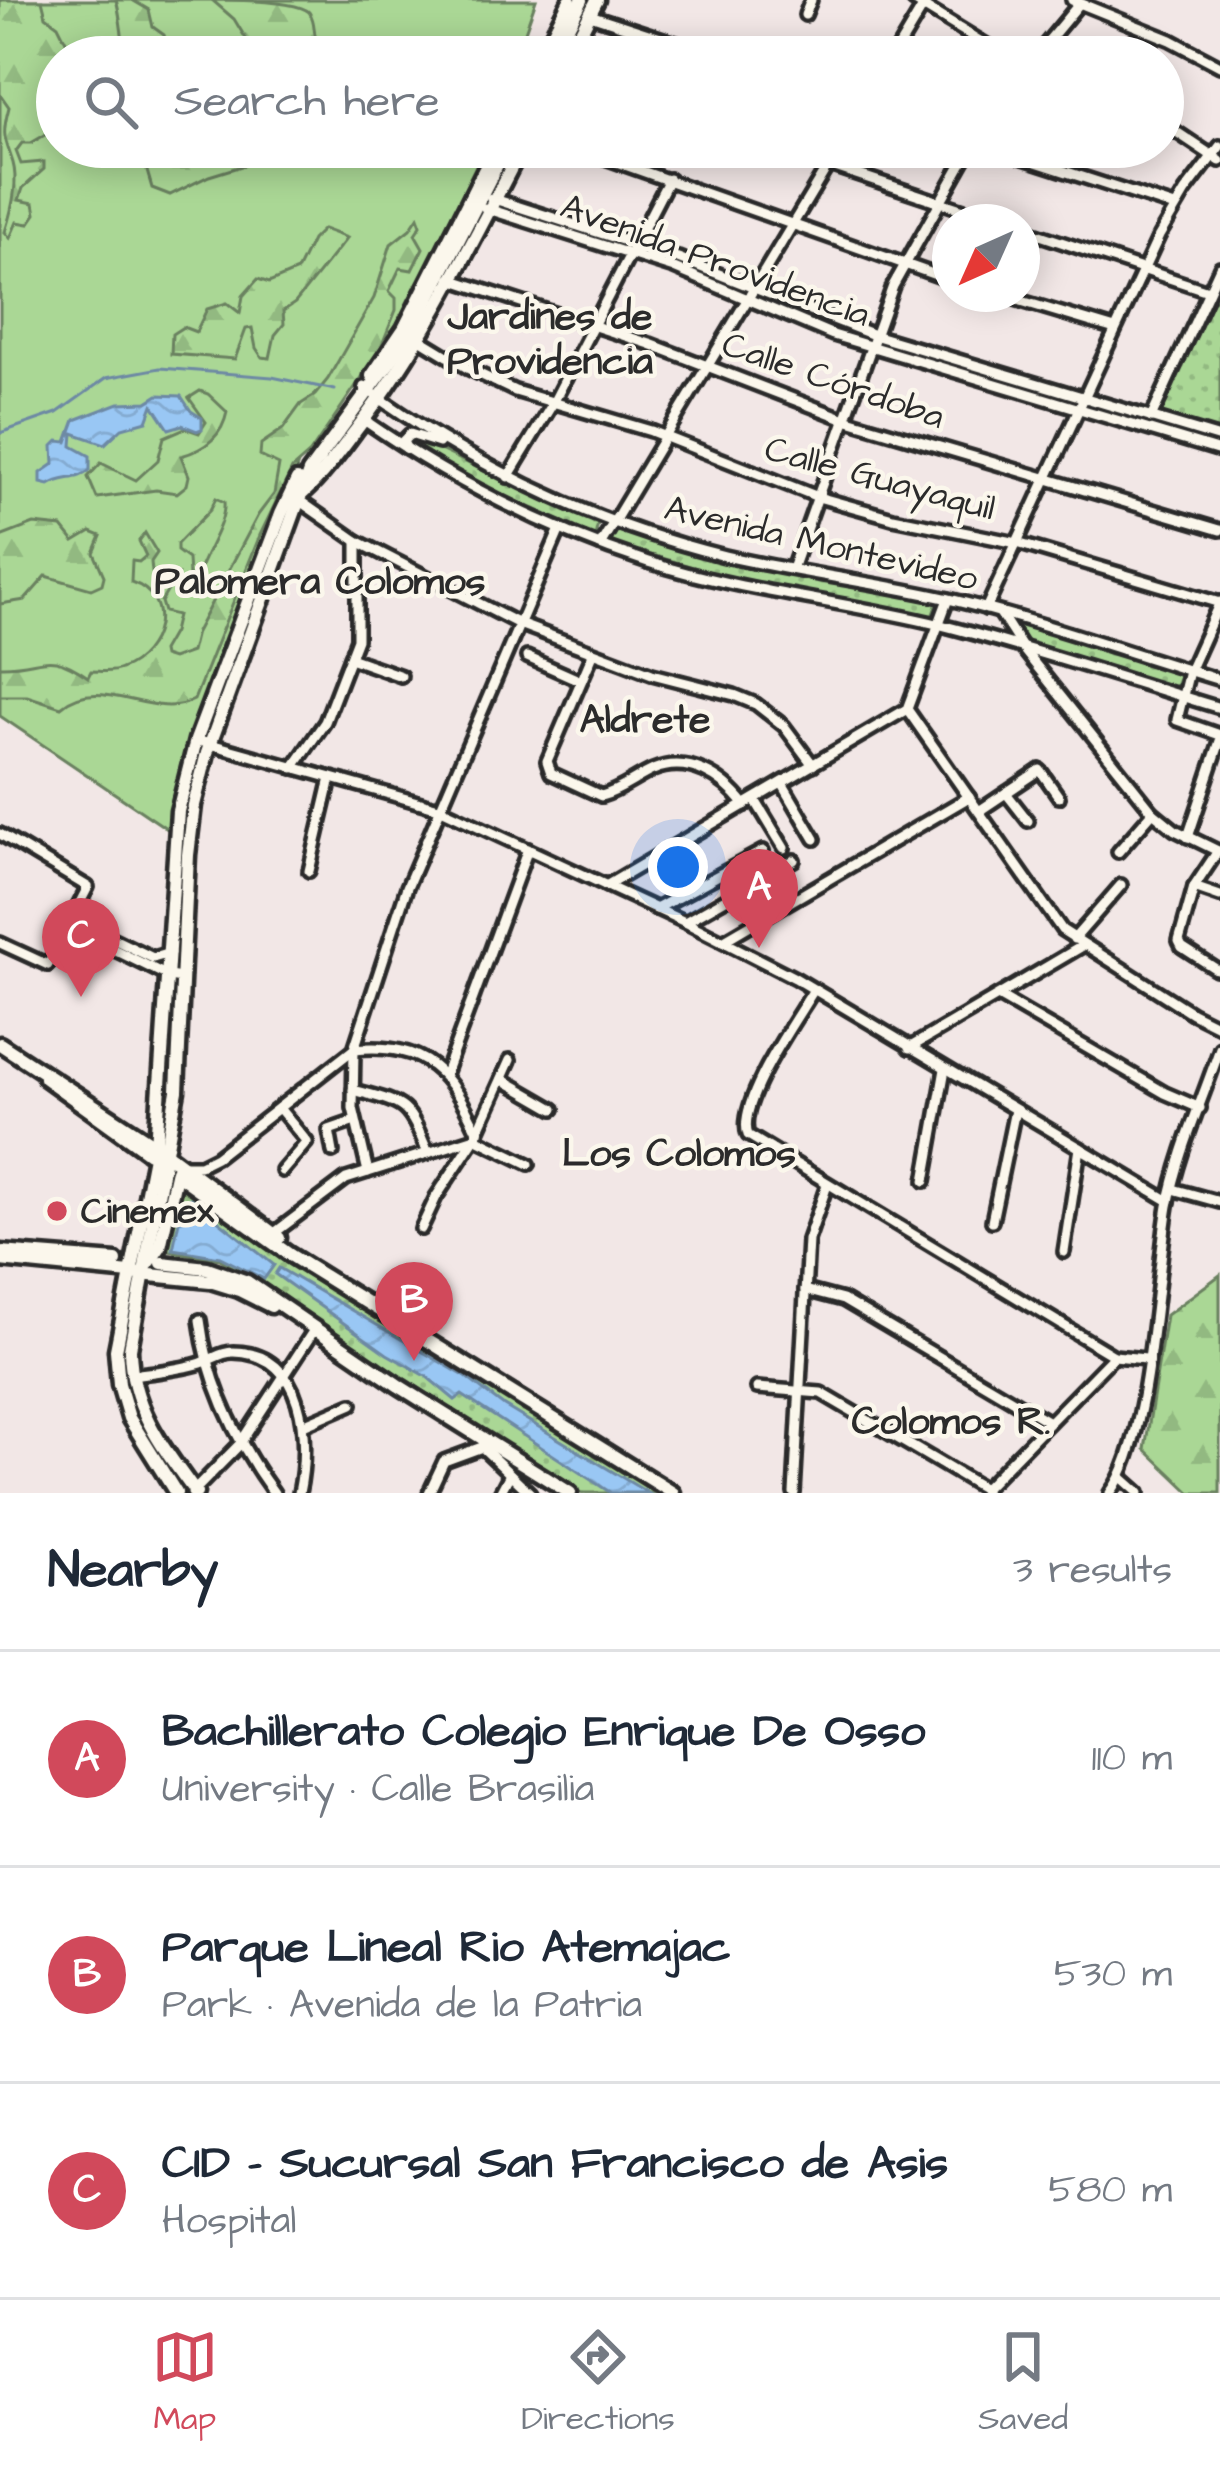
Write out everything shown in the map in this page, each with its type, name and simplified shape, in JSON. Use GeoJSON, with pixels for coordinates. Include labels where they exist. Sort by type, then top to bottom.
{"type":"FeatureCollection","features":[{"type":"Feature","properties":{"kind":"main road"},"geometry":{"type":"LineString","coordinates":[[552,36],[570,0]]}},
{"type":"Feature","properties":{"kind":"main road"},"geometry":{"type":"LineString","coordinates":[[563,36],[582,0]]}},
{"type":"Feature","properties":{"kind":"main road"},"geometry":{"type":"LineString","coordinates":[[579,36],[597,0]]}},
{"type":"Feature","properties":{"kind":"main road"},"geometry":{"type":"LineString","coordinates":[[481,200],[490,168]]}},
{"type":"Feature","properties":{"kind":"main road"},"geometry":{"type":"LineString","coordinates":[[193,1490],[149,1426],[132,1375],[131,1338],[146,1270],[157,1151],[176,1091],[175,977],[202,775],[199,746],[309,472],[412,334],[496,168]]}},
{"type":"Feature","properties":{"kind":"main road"},"geometry":{"type":"LineString","coordinates":[[175,977],[170,953],[177,824],[199,746],[289,494],[303,469],[372,392],[412,334],[481,200],[506,168]]}},
{"type":"Feature","properties":{"kind":"main road"},"geometry":{"type":"LineString","coordinates":[[297,499],[364,420],[372,392]]}},
{"type":"Feature","properties":{"kind":"main road"},"geometry":{"type":"LineString","coordinates":[[0,1044],[51,1084],[157,1151],[272,1244],[673,1493]]}},
{"type":"Feature","properties":{"kind":"main road"},"geometry":{"type":"LineString","coordinates":[[157,1151],[177,1169],[176,1176],[160,1247],[146,1270],[116,1350],[118,1384],[137,1435],[176,1493]]}},
{"type":"Feature","properties":{"kind":"main road"},"geometry":{"type":"LineString","coordinates":[[181,1171],[311,1265]]}},
{"type":"Feature","properties":{"kind":"main road"},"geometry":{"type":"LineString","coordinates":[[0,1256],[197,1279],[239,1290],[314,1330]]}},
{"type":"Feature","properties":{"kind":"main road"},"geometry":{"type":"LineString","coordinates":[[0,1256],[116,1261]]}},
{"type":"Feature","properties":{"kind":"main road"},"geometry":{"type":"LineString","coordinates":[[146,1270],[206,1268],[238,1278],[482,1443],[570,1493]]}},
{"type":"Feature","properties":{"kind":"street"},"geometry":{"type":"LineString","coordinates":[[805,15],[811,0]]}},
{"type":"Feature","properties":{"kind":"street"},"geometry":{"type":"LineString","coordinates":[[1051,36],[1078,1],[1161,36]]}},
{"type":"Feature","properties":{"kind":"street"},"geometry":{"type":"LineString","coordinates":[[904,36],[921,2],[974,36]]}},
{"type":"Feature","properties":{"kind":"street"},"geometry":{"type":"LineString","coordinates":[[590,15],[654,36]]}},
{"type":"Feature","properties":{"kind":"street"},"geometry":{"type":"LineString","coordinates":[[1184,47],[1220,65]]}},
{"type":"Feature","properties":{"kind":"street"},"geometry":{"type":"LineString","coordinates":[[986,609],[1142,269],[1175,207],[1218,154],[1184,135]]}},
{"type":"Feature","properties":{"kind":"street"},"geometry":{"type":"LineString","coordinates":[[636,168],[932,275]]}},
{"type":"Feature","properties":{"kind":"street"},"geometry":{"type":"LineString","coordinates":[[600,545],[827,168]]}},
{"type":"Feature","properties":{"kind":"street"},"geometry":{"type":"LineString","coordinates":[[838,168],[945,204]]}},
{"type":"Feature","properties":{"kind":"street"},"geometry":{"type":"LineString","coordinates":[[792,569],[874,335],[904,266],[959,168]]}},
{"type":"Feature","properties":{"kind":"street"},"geometry":{"type":"LineString","coordinates":[[1055,168],[1175,207]]}},
{"type":"Feature","properties":{"kind":"street"},"geometry":{"type":"LineString","coordinates":[[508,477],[553,403],[669,179]]}},
{"type":"Feature","properties":{"kind":"street","name":"Avenida Providencia"},"geometry":{"type":"LineString","coordinates":[[481,200],[1220,451]]}},
{"type":"Feature","properties":{"kind":"street"},"geometry":{"type":"LineString","coordinates":[[1040,235],[1208,291]]}},
{"type":"Feature","properties":{"kind":"street"},"geometry":{"type":"LineString","coordinates":[[1151,418],[1220,267]]}},
{"type":"Feature","properties":{"kind":"street","name":"Calle Córdoba"},"geometry":{"type":"LineString","coordinates":[[442,276],[845,418],[1220,530]]}},
{"type":"Feature","properties":{"kind":"street","name":"Avenida Providencia"},"geometry":{"type":"LineString","coordinates":[[751,295],[870,347],[1220,438]]}},
{"type":"Feature","properties":{"kind":"street"},"geometry":{"type":"LineString","coordinates":[[1040,307],[1115,329]]}},
{"type":"Feature","properties":{"kind":"street","name":"Calle Guayaquil"},"geometry":{"type":"LineString","coordinates":[[412,334],[493,381],[665,436],[818,497],[1017,543],[1220,602]]}},
{"type":"Feature","properties":{"kind":"street","name":"Avenida Montevideo"},"geometry":{"type":"LineString","coordinates":[[372,392],[508,477],[612,519],[723,555],[986,609],[1220,680]]}},
{"type":"Feature","properties":{"kind":"street","name":"Avenida Montevideo"},"geometry":{"type":"LineString","coordinates":[[364,420],[496,500],[651,563],[938,625],[1220,708]]}},
{"type":"Feature","properties":{"kind":"street"},"geometry":{"type":"LineString","coordinates":[[408,450],[403,441],[410,434],[455,448]]}},
{"type":"Feature","properties":{"kind":"street"},"geometry":{"type":"LineString","coordinates":[[297,499],[357,541],[519,624],[593,654],[756,704],[784,726],[813,765]]}},
{"type":"Feature","properties":{"kind":"street"},"geometry":{"type":"LineString","coordinates":[[368,1172],[355,1120],[354,1049],[407,887],[560,529]]}},
{"type":"Feature","properties":{"kind":"street"},"geometry":{"type":"LineString","coordinates":[[293,768],[325,722],[356,639],[357,541]]}},
{"type":"Feature","properties":{"kind":"street"},"geometry":{"type":"LineString","coordinates":[[606,886],[907,709],[948,599]]}},
{"type":"Feature","properties":{"kind":"street"},"geometry":{"type":"LineString","coordinates":[[1188,837],[1220,738],[1178,722],[1189,670],[1220,602]]}},
{"type":"Feature","properties":{"kind":"street"},"geometry":{"type":"LineString","coordinates":[[1000,613],[1022,649],[1153,812],[1188,837],[1219,851],[1194,887],[1179,944],[1216,969]]}},
{"type":"Feature","properties":{"kind":"street"},"geometry":{"type":"LineString","coordinates":[[593,654],[547,761],[551,773],[602,796],[651,771],[684,766],[721,780],[750,802],[784,848]]}},
{"type":"Feature","properties":{"kind":"street"},"geometry":{"type":"LineString","coordinates":[[527,657],[581,681]]}},
{"type":"Feature","properties":{"kind":"street"},"geometry":{"type":"LineString","coordinates":[[350,658],[401,676]]}},
{"type":"Feature","properties":{"kind":"street"},"geometry":{"type":"LineString","coordinates":[[907,709],[1057,924],[1220,1027]]}},
{"type":"Feature","properties":{"kind":"street"},"geometry":{"type":"LineString","coordinates":[[199,746],[439,808],[685,922],[813,991],[1169,1201]]}},
{"type":"Feature","properties":{"kind":"street"},"geometry":{"type":"LineString","coordinates":[[979,812],[1040,770],[1059,797]]}},
{"type":"Feature","properties":{"kind":"street"},"geometry":{"type":"LineString","coordinates":[[309,871],[331,778]]}},
{"type":"Feature","properties":{"kind":"street"},"geometry":{"type":"LineString","coordinates":[[782,784],[815,839]]}},
{"type":"Feature","properties":{"kind":"street"},"geometry":{"type":"LineString","coordinates":[[1006,793],[1028,821]]}},
{"type":"Feature","properties":{"kind":"street"},"geometry":{"type":"LineString","coordinates":[[723,941],[969,797]]}},
{"type":"Feature","properties":{"kind":"street"},"geometry":{"type":"LineString","coordinates":[[1118,852],[1153,812]]}},
{"type":"Feature","properties":{"kind":"street"},"geometry":{"type":"LineString","coordinates":[[0,834],[86,884],[87,892],[48,965],[0,943]]}},
{"type":"Feature","properties":{"kind":"street"},"geometry":{"type":"LineString","coordinates":[[445,1074],[528,849]]}},
{"type":"Feature","properties":{"kind":"street"},"geometry":{"type":"LineString","coordinates":[[656,909],[763,851]]}},
{"type":"Feature","properties":{"kind":"street"},"geometry":{"type":"LineString","coordinates":[[685,922],[794,860]]}},
{"type":"Feature","properties":{"kind":"street"},"geometry":{"type":"LineString","coordinates":[[909,1048],[1079,942],[1121,885]]}},
{"type":"Feature","properties":{"kind":"street"},"geometry":{"type":"LineString","coordinates":[[1194,887],[1220,896]]}},
{"type":"Feature","properties":{"kind":"street"},"geometry":{"type":"LineString","coordinates":[[70,923],[175,977]]}},
{"type":"Feature","properties":{"kind":"street"},"geometry":{"type":"LineString","coordinates":[[112,944],[153,958],[170,953]]}},
{"type":"Feature","properties":{"kind":"street"},"geometry":{"type":"LineString","coordinates":[[813,991],[752,1101],[745,1130],[757,1143],[1114,1356],[1146,1359]]}},
{"type":"Feature","properties":{"kind":"street"},"geometry":{"type":"LineString","coordinates":[[998,996],[1165,1093],[1200,1108]]}},
{"type":"Feature","properties":{"kind":"street"},"geometry":{"type":"LineString","coordinates":[[1110,1493],[1134,1442],[1169,1201],[1220,1048]]}},
{"type":"Feature","properties":{"kind":"street"},"geometry":{"type":"LineString","coordinates":[[181,1171],[216,1157],[354,1049],[407,1053],[445,1074],[476,1136],[529,1164]]}},
{"type":"Feature","properties":{"kind":"street"},"geometry":{"type":"LineString","coordinates":[[421,1229],[476,1136],[510,1060]]}},
{"type":"Feature","properties":{"kind":"street"},"geometry":{"type":"LineString","coordinates":[[925,1180],[945,1069]]}},
{"type":"Feature","properties":{"kind":"street"},"geometry":{"type":"LineString","coordinates":[[502,1079],[554,1109]]}},
{"type":"Feature","properties":{"kind":"street"},"geometry":{"type":"LineString","coordinates":[[353,1090],[403,1106],[412,1115],[428,1153]]}},
{"type":"Feature","properties":{"kind":"street"},"geometry":{"type":"LineString","coordinates":[[279,1108],[308,1142],[282,1171]]}},
{"type":"Feature","properties":{"kind":"street"},"geometry":{"type":"LineString","coordinates":[[992,1221],[1015,1110]]}},
{"type":"Feature","properties":{"kind":"street"},"geometry":{"type":"LineString","coordinates":[[333,1151],[329,1130],[355,1120]]}},
{"type":"Feature","properties":{"kind":"street"},"geometry":{"type":"LineString","coordinates":[[273,1234],[346,1179],[476,1136]]}},
{"type":"Feature","properties":{"kind":"street"},"geometry":{"type":"LineString","coordinates":[[1064,1252],[1080,1148]]}},
{"type":"Feature","properties":{"kind":"street"},"geometry":{"type":"LineString","coordinates":[[798,1492],[808,1234],[827,1185]]}},
{"type":"Feature","properties":{"kind":"street"},"geometry":{"type":"LineString","coordinates":[[1173,1189],[1220,1202]]}},
{"type":"Feature","properties":{"kind":"street"},"geometry":{"type":"LineString","coordinates":[[805,1290],[843,1300],[1049,1422]]}},
{"type":"Feature","properties":{"kind":"street"},"geometry":{"type":"LineString","coordinates":[[200,1320],[206,1361],[239,1445],[274,1493]]}},
{"type":"Feature","properties":{"kind":"street"},"geometry":{"type":"LineString","coordinates":[[176,1493],[193,1490],[239,1445],[314,1330]]}},
{"type":"Feature","properties":{"kind":"street"},"geometry":{"type":"LineString","coordinates":[[132,1375],[224,1353],[247,1354],[285,1375],[303,1425],[299,1493]]}},
{"type":"Feature","properties":{"kind":"street"},"geometry":{"type":"LineString","coordinates":[[757,1388],[828,1396],[982,1491],[1114,1356]]}},
{"type":"Feature","properties":{"kind":"street"},"geometry":{"type":"LineString","coordinates":[[303,1425],[352,1404]]}},
{"type":"Feature","properties":{"kind":"street"},"geometry":{"type":"LineString","coordinates":[[429,1493],[444,1462],[482,1443],[530,1493]]}},
{"type":"Feature","properties":{"kind":"street"},"geometry":{"type":"LineString","coordinates":[[500,1493],[509,1476]]}},
{"type":"Feature","properties":{"kind":"street"},"geometry":{"type":"LineString","coordinates":[[1121,1477],[1139,1493]]}},
{"type":"Feature","properties":{"kind":"green space"},"geometry":{"type":"Polygon","coordinates":[[[0,0],[536,0],[523,36],[36,36],[36,168],[475,168],[452,215],[426,299],[306,438],[288,495],[203,705],[169,830],[0,716],[0,0]]]}},
{"type":"Feature","properties":{"kind":"green space"},"geometry":{"type":"Polygon","coordinates":[[[0,0],[42,0],[46,16],[64,36],[36,36],[36,140],[22,143],[16,151],[21,164],[36,163],[36,168],[44,169],[23,188],[19,200],[34,203],[36,214],[29,224],[17,222],[10,238],[5,232],[15,180],[5,137],[9,107],[0,94],[0,0]]]}},
{"type":"Feature","properties":{"kind":"green space"},"geometry":{"type":"Polygon","coordinates":[[[116,0],[132,0],[149,10],[153,27],[164,36],[122,36],[116,0]]]}},
{"type":"Feature","properties":{"kind":"green space"},"geometry":{"type":"Polygon","coordinates":[[[212,0],[302,8],[312,17],[316,36],[244,36],[234,19],[212,0]]]}},
{"type":"Feature","properties":{"kind":"green space"},"geometry":{"type":"Polygon","coordinates":[[[146,168],[235,168],[170,195],[152,188],[146,168]]]}},
{"type":"Feature","properties":{"kind":"green space"},"geometry":{"type":"Polygon","coordinates":[[[418,217],[421,225],[415,234],[423,248],[412,270],[400,268],[389,291],[396,298],[396,310],[379,352],[310,453],[292,469],[260,535],[194,700],[162,706],[93,695],[61,707],[27,696],[0,696],[0,666],[53,661],[88,677],[91,671],[121,669],[145,652],[158,626],[158,612],[145,589],[131,582],[132,561],[146,556],[139,541],[145,533],[157,553],[152,572],[161,577],[177,575],[161,602],[164,612],[177,615],[163,656],[172,659],[191,652],[196,632],[274,494],[279,465],[260,456],[261,444],[283,429],[328,379],[374,298],[391,244],[418,217]]]}},
{"type":"Feature","properties":{"kind":"green space"},"geometry":{"type":"Polygon","coordinates":[[[323,229],[347,238],[295,303],[283,311],[284,324],[275,335],[270,358],[262,357],[256,348],[252,328],[246,329],[235,359],[171,354],[172,334],[183,327],[196,332],[207,309],[227,303],[240,313],[243,296],[258,279],[269,283],[297,271],[323,229]]]}},
{"type":"Feature","properties":{"kind":"green space"},"geometry":{"type":"Polygon","coordinates":[[[1220,285],[1220,431],[1159,415],[1220,285]]]}},
{"type":"Feature","properties":{"kind":"green space"},"geometry":{"type":"Polygon","coordinates":[[[200,391],[227,412],[210,442],[181,456],[189,476],[187,485],[177,493],[156,490],[97,498],[88,477],[101,463],[136,480],[158,460],[164,437],[185,428],[199,433],[206,422],[189,398],[200,391]]]}},
{"type":"Feature","properties":{"kind":"green space"},"geometry":{"type":"Polygon","coordinates":[[[413,437],[532,494],[599,519],[595,536],[474,482],[407,443],[413,437]]]}},
{"type":"Feature","properties":{"kind":"green space"},"geometry":{"type":"Polygon","coordinates":[[[216,498],[224,502],[222,519],[198,574],[189,577],[188,559],[177,551],[177,544],[216,498]]]}},
{"type":"Feature","properties":{"kind":"green space"},"geometry":{"type":"Polygon","coordinates":[[[34,524],[62,527],[74,542],[91,532],[101,536],[94,553],[104,576],[102,584],[91,589],[46,576],[25,600],[0,604],[0,537],[34,524]]]}},
{"type":"Feature","properties":{"kind":"green space"},"geometry":{"type":"Polygon","coordinates":[[[615,524],[723,560],[937,603],[932,617],[718,574],[609,543],[615,524]]]}},
{"type":"Feature","properties":{"kind":"green space"},"geometry":{"type":"Polygon","coordinates":[[[1012,621],[1181,674],[1174,691],[1027,646],[1012,621]]]}},
{"type":"Feature","properties":{"kind":"green space"},"geometry":{"type":"Polygon","coordinates":[[[180,1183],[243,1229],[663,1493],[581,1493],[220,1259],[169,1251],[167,1236],[180,1183]]]}},
{"type":"Feature","properties":{"kind":"green space"},"geometry":{"type":"Polygon","coordinates":[[[1220,1275],[1220,1493],[1191,1493],[1145,1449],[1166,1315],[1220,1275]]]}},
{"type":"Feature","properties":{"kind":"water"},"geometry":{"type":"Polygon","coordinates":[[[158,395],[181,396],[202,418],[202,429],[182,425],[169,429],[153,405],[147,421],[122,428],[105,444],[73,433],[72,446],[90,456],[90,470],[49,485],[41,483],[41,473],[54,464],[53,446],[67,442],[75,420],[158,395]]]}},
{"type":"Feature","properties":{"kind":"water"},"geometry":{"type":"Polygon","coordinates":[[[190,1198],[274,1265],[264,1279],[220,1257],[173,1249],[183,1202],[190,1198]]]}},
{"type":"Feature","properties":{"kind":"water"},"geometry":{"type":"Polygon","coordinates":[[[279,1268],[466,1377],[504,1406],[648,1493],[611,1493],[462,1395],[455,1400],[275,1274],[279,1268]]]}},
{"type":"Feature","properties":{"kind":"waterway"},"geometry":{"type":"LineString","coordinates":[[0,433],[57,413],[106,378],[160,368],[272,377],[335,390]]}},
{"type":"Feature","properties":{"kind":"place","name":"Bachillerato Colegio Enrique De Osso"},"geometry":{"type":"Point","coordinates":[759,948]}},
{"type":"Feature","properties":{"kind":"place","name":"CID - Sucursal San Francisco de Asis"},"geometry":{"type":"Point","coordinates":[81,997]}},
{"type":"Feature","properties":{"kind":"place","name":"Cinemex"},"geometry":{"type":"Point","coordinates":[57,1211]}},
{"type":"Feature","properties":{"kind":"place","name":"Parque Lineal Rio Atemajac"},"geometry":{"type":"Point","coordinates":[414,1361]}},
{"type":"Feature","properties":{"kind":"district","name":"Jardines de Providencia"},"geometry":{"type":"Point","coordinates":[550,340]}},
{"type":"Feature","properties":{"kind":"district","name":"Palomera Colomos"},"geometry":{"type":"Point","coordinates":[320,583]}},
{"type":"Feature","properties":{"kind":"district","name":"Aldrete"},"geometry":{"type":"Point","coordinates":[645,721]}},
{"type":"Feature","properties":{"kind":"district","name":"Los Colomos"},"geometry":{"type":"Point","coordinates":[679,1155]}},
{"type":"Feature","properties":{"kind":"district","name":"Colomos R."},"geometry":{"type":"Point","coordinates":[951,1423]}}]}
